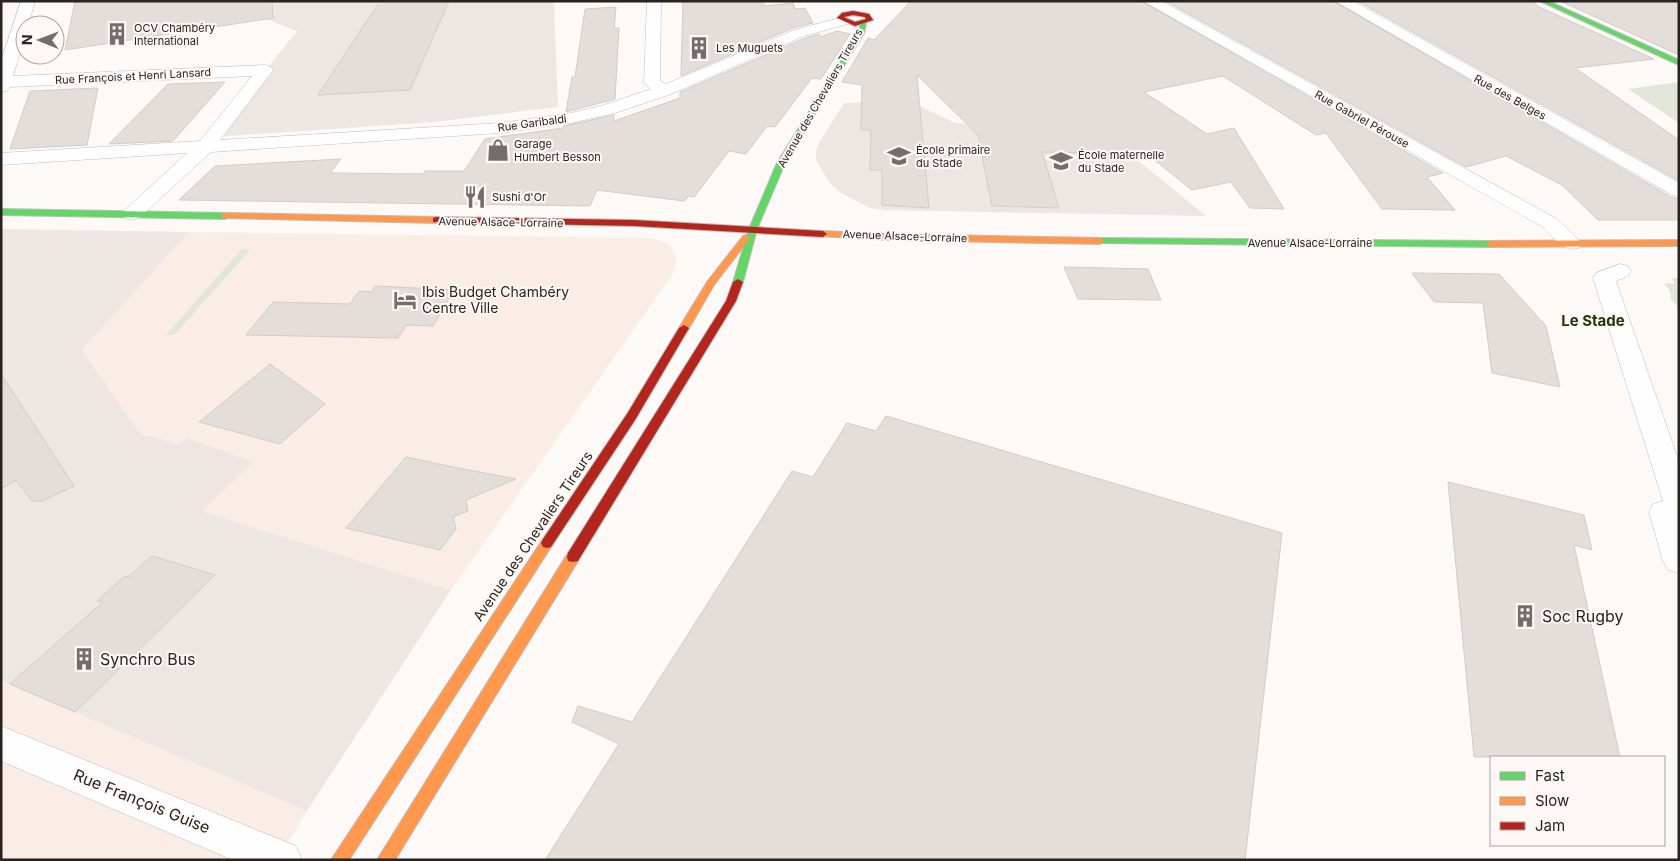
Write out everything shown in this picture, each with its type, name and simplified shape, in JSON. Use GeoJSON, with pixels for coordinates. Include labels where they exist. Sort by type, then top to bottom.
{"type":"FeatureCollection","features":[{"type":"Feature","properties":{"kind":"main road"},"geometry":{"type":"LineString","coordinates":[[1543,1],[1679,63]]}},
{"type":"Feature","properties":{"kind":"main road","name":"Avenue des Chevaliers Tireurs"},"geometry":{"type":"LineString","coordinates":[[385,860],[658,421],[730,301],[737,288],[753,229],[781,163],[861,33],[859,16]]}},
{"type":"Feature","properties":{"kind":"main road","name":"Avenue Alsace-Lorraine"},"geometry":{"type":"LineString","coordinates":[[1,212],[634,223],[885,237],[1450,244],[1679,243]]}},
{"type":"Feature","properties":{"kind":"main road","name":"Avenue des Chevaliers Tireurs"},"geometry":{"type":"LineString","coordinates":[[339,860],[488,630],[631,416],[710,284],[753,229]]}},
{"type":"Feature","properties":{"kind":"street"},"geometry":{"type":"LineString","coordinates":[[2,84],[28,1]]}},
{"type":"Feature","properties":{"kind":"street"},"geometry":{"type":"LineString","coordinates":[[654,1],[652,83],[665,90]]}},
{"type":"Feature","properties":{"kind":"street","name":"Rue Gabriel Pérouse"},"geometry":{"type":"LineString","coordinates":[[1150,1],[1550,223],[1570,243]]}},
{"type":"Feature","properties":{"kind":"street","name":"Rue des Belges"},"geometry":{"type":"LineString","coordinates":[[1342,1],[1679,191]]}},
{"type":"Feature","properties":{"kind":"street"},"geometry":{"type":"LineString","coordinates":[[836,3],[859,16]]}},
{"type":"Feature","properties":{"kind":"street","name":"Rue Garibaldi"},"geometry":{"type":"LineString","coordinates":[[1,160],[500,128],[571,118],[609,109],[665,90],[799,34],[859,16]]}},
{"type":"Feature","properties":{"kind":"street","name":"Rue François et Henri Lansard"},"geometry":{"type":"LineString","coordinates":[[2,84],[265,70],[204,148]]}},
{"type":"Feature","properties":{"kind":"street"},"geometry":{"type":"LineString","coordinates":[[132,214],[204,148]]}},
{"type":"Feature","properties":{"kind":"street"},"geometry":{"type":"LineString","coordinates":[[1620,272],[1604,278],[1679,506]]}},
{"type":"Feature","properties":{"kind":"street"},"geometry":{"type":"LineString","coordinates":[[1679,516],[1664,512],[1679,561]]}},
{"type":"Feature","properties":{"kind":"street","name":"Rue François Guise"},"geometry":{"type":"LineString","coordinates":[[1,743],[282,860]]}},
{"type":"Feature","properties":{"kind":"shaded area"},"geometry":{"type":"Polygon","coordinates":[[[265,1],[554,1],[558,107],[434,122],[212,137],[297,31],[266,19],[265,1]]]}},
{"type":"Feature","properties":{"kind":"shaded area"},"geometry":{"type":"Polygon","coordinates":[[[1679,82],[1679,123],[1628,89],[1679,82]]]}},
{"type":"Feature","properties":{"kind":"shaded area"},"geometry":{"type":"Polygon","coordinates":[[[872,102],[917,105],[955,123],[1010,127],[1096,126],[1206,216],[883,210],[870,208],[841,193],[830,183],[816,160],[816,151],[820,141],[844,103],[872,102]]]}},
{"type":"Feature","properties":{"kind":"shaded area"},"geometry":{"type":"Polygon","coordinates":[[[1,229],[189,232],[82,350],[142,436],[152,436],[178,445],[187,438],[253,462],[202,511],[451,590],[307,811],[1,681],[1,229]]]}},
{"type":"Feature","properties":{"kind":"shaded area"},"geometry":{"type":"Polygon","coordinates":[[[189,232],[653,238],[670,245],[677,258],[674,272],[451,590],[201,511],[253,462],[142,436],[82,350],[189,232]]]}},
{"type":"Feature","properties":{"kind":"shaded area"},"geometry":{"type":"Polygon","coordinates":[[[242,249],[250,250],[175,334],[166,335],[242,249]]]}},
{"type":"Feature","properties":{"kind":"shaded area"},"geometry":{"type":"Polygon","coordinates":[[[1672,278],[1679,278],[1679,317],[1677,306],[1671,299],[1670,291],[1664,283],[1674,284],[1672,278]]]}},
{"type":"Feature","properties":{"kind":"shaded area"},"geometry":{"type":"Polygon","coordinates":[[[1,681],[307,811],[278,860],[1,860],[1,681]]]}},
{"type":"Feature","properties":{"kind":"building","name":"OCV Chambéry International"},"geometry":{"type":"Polygon","coordinates":[[[75,1],[272,1],[273,18],[65,50],[75,1]]]}},
{"type":"Feature","properties":{"kind":"building"},"geometry":{"type":"Polygon","coordinates":[[[380,1],[449,1],[410,90],[318,95],[380,1]]]}},
{"type":"Feature","properties":{"kind":"building"},"geometry":{"type":"Polygon","coordinates":[[[683,1],[763,1],[765,6],[793,3],[795,9],[805,8],[813,23],[793,28],[681,76],[683,1]]]}},
{"type":"Feature","properties":{"kind":"building"},"geometry":{"type":"Polygon","coordinates":[[[911,1],[1141,1],[1443,173],[1427,177],[1455,210],[1382,209],[1326,133],[1316,135],[1223,76],[1144,92],[1207,134],[1234,128],[1284,209],[1250,208],[1231,182],[1192,190],[1147,154],[1042,152],[1059,208],[992,206],[978,135],[917,75],[929,208],[882,205],[882,170],[870,170],[871,130],[861,130],[862,85],[842,82],[868,38],[874,40],[911,1]]]}},
{"type":"Feature","properties":{"kind":"building"},"geometry":{"type":"Polygon","coordinates":[[[1165,1],[1333,1],[1671,197],[1679,199],[1679,220],[1598,220],[1562,185],[1506,156],[1466,167],[1165,1]]]}},
{"type":"Feature","properties":{"kind":"building"},"geometry":{"type":"Polygon","coordinates":[[[1357,1],[1534,1],[1537,6],[1654,59],[1575,68],[1679,140],[1679,181],[1357,1]]]}},
{"type":"Feature","properties":{"kind":"building"},"geometry":{"type":"Polygon","coordinates":[[[1560,1],[1679,1],[1679,55],[1560,1]]]}},
{"type":"Feature","properties":{"kind":"building"},"geometry":{"type":"Polygon","coordinates":[[[616,7],[614,28],[619,28],[615,99],[566,112],[572,77],[575,77],[585,9],[616,7]]]}},
{"type":"Feature","properties":{"kind":"building"},"geometry":{"type":"Polygon","coordinates":[[[837,31],[850,34],[821,79],[812,78],[775,127],[767,126],[746,154],[729,151],[694,197],[689,196],[684,201],[597,190],[590,206],[179,200],[215,166],[341,159],[330,173],[423,174],[425,171],[464,171],[485,139],[563,128],[564,126],[614,115],[614,121],[680,98],[680,92],[805,38],[819,34],[820,37],[837,31]]]}},
{"type":"Feature","properties":{"kind":"building"},"geometry":{"type":"Polygon","coordinates":[[[225,82],[173,141],[109,144],[168,84],[225,82]]]}},
{"type":"Feature","properties":{"kind":"building"},"geometry":{"type":"Polygon","coordinates":[[[98,88],[87,145],[10,149],[30,91],[98,88]]]}},
{"type":"Feature","properties":{"kind":"building"},"geometry":{"type":"Polygon","coordinates":[[[1064,267],[1148,269],[1161,300],[1078,299],[1064,267]]]}},
{"type":"Feature","properties":{"kind":"building"},"geometry":{"type":"Polygon","coordinates":[[[1412,273],[1499,274],[1546,326],[1560,387],[1492,373],[1483,303],[1434,302],[1412,273]]]}},
{"type":"Feature","properties":{"kind":"building","name":"Ibis Budget Chambéry Centre Ville"},"geometry":{"type":"Polygon","coordinates":[[[375,286],[454,290],[433,326],[406,325],[398,338],[246,335],[273,302],[350,304],[359,291],[372,292],[375,286]]]}},
{"type":"Feature","properties":{"kind":"building"},"geometry":{"type":"Polygon","coordinates":[[[270,364],[325,404],[280,444],[199,422],[270,364]]]}},
{"type":"Feature","properties":{"kind":"building"},"geometry":{"type":"Polygon","coordinates":[[[1,374],[74,486],[42,501],[32,501],[16,480],[1,489],[1,374]]]}},
{"type":"Feature","properties":{"kind":"building"},"geometry":{"type":"Polygon","coordinates":[[[886,416],[1282,533],[1245,860],[545,860],[619,744],[572,722],[578,706],[632,722],[792,471],[813,477],[847,423],[876,431],[886,416]]]}},
{"type":"Feature","properties":{"kind":"building"},"geometry":{"type":"Polygon","coordinates":[[[406,457],[516,479],[466,500],[468,511],[453,517],[456,529],[440,550],[346,528],[406,457]]]}},
{"type":"Feature","properties":{"kind":"building","name":"Soc Rugby"},"geometry":{"type":"Polygon","coordinates":[[[1448,482],[1584,515],[1592,550],[1574,545],[1620,756],[1474,757],[1448,482]]]}},
{"type":"Feature","properties":{"kind":"building","name":"Synchro Bus"},"geometry":{"type":"Polygon","coordinates":[[[152,556],[215,575],[75,712],[10,684],[103,602],[97,601],[125,576],[128,577],[152,556]]]}},
{"type":"Feature","properties":{"kind":"traffic: fast"},"geometry":{"type":"LineString","coordinates":[[1543,1],[1679,63]]}},
{"type":"Feature","properties":{"kind":"traffic: fast"},"geometry":{"type":"LineString","coordinates":[[738,282],[753,229],[781,163],[861,33],[863,23]]}},
{"type":"Feature","properties":{"kind":"traffic: fast"},"geometry":{"type":"LineString","coordinates":[[1,212],[225,216]]}},
{"type":"Feature","properties":{"kind":"traffic: fast"},"geometry":{"type":"LineString","coordinates":[[1100,241],[1490,244]]}},
{"type":"Feature","properties":{"kind":"traffic: slow"},"geometry":{"type":"LineString","coordinates":[[225,216],[436,220]]}},
{"type":"Feature","properties":{"kind":"traffic: slow"},"geometry":{"type":"LineString","coordinates":[[823,234],[1100,241]]}},
{"type":"Feature","properties":{"kind":"traffic: slow"},"geometry":{"type":"LineString","coordinates":[[684,328],[710,284],[746,238]]}},
{"type":"Feature","properties":{"kind":"traffic: slow"},"geometry":{"type":"LineString","coordinates":[[1490,244],[1679,243]]}},
{"type":"Feature","properties":{"kind":"traffic: slow"},"geometry":{"type":"LineString","coordinates":[[339,860],[547,543]]}},
{"type":"Feature","properties":{"kind":"traffic: slow"},"geometry":{"type":"LineString","coordinates":[[385,860],[573,557]]}},
{"type":"Feature","properties":{"kind":"traffic: jam"},"geometry":{"type":"LineString","coordinates":[[853,13],[867,15],[870,20],[855,24],[840,18],[844,14],[853,13]]}},
{"type":"Feature","properties":{"kind":"traffic: jam"},"geometry":{"type":"LineString","coordinates":[[436,220],[634,223],[823,234]]}},
{"type":"Feature","properties":{"kind":"traffic: jam"},"geometry":{"type":"LineString","coordinates":[[573,557],[731,301],[738,282]]}},
{"type":"Feature","properties":{"kind":"traffic: jam"},"geometry":{"type":"LineString","coordinates":[[547,543],[631,417],[684,328]]}},
{"type":"Feature","properties":{"kind":"place","name":"OCV Chambéry International"},"geometry":{"type":"Point","coordinates":[117,34]}},
{"type":"Feature","properties":{"kind":"place","name":"Les Muguets"},"geometry":{"type":"Point","coordinates":[699,48]}},
{"type":"Feature","properties":{"kind":"place","name":"Garage Humbert Besson"},"geometry":{"type":"Point","coordinates":[498,150]}},
{"type":"Feature","properties":{"kind":"place","name":"École primaire du Stade"},"geometry":{"type":"Point","coordinates":[899,156]}},
{"type":"Feature","properties":{"kind":"place","name":"École maternelle du Stade"},"geometry":{"type":"Point","coordinates":[1061,161]}},
{"type":"Feature","properties":{"kind":"place","name":"Sushi d'Or"},"geometry":{"type":"Point","coordinates":[475,197]}},
{"type":"Feature","properties":{"kind":"place","name":"Ibis Budget Chambéry Centre Ville"},"geometry":{"type":"Point","coordinates":[405,300]}},
{"type":"Feature","properties":{"kind":"place","name":"Soc Rugby"},"geometry":{"type":"Point","coordinates":[1525,616]}},
{"type":"Feature","properties":{"kind":"place","name":"Synchro Bus"},"geometry":{"type":"Point","coordinates":[84,659]}},
{"type":"Feature","properties":{"kind":"district","name":"Le Stade"},"geometry":{"type":"Point","coordinates":[1593,321]}}]}
